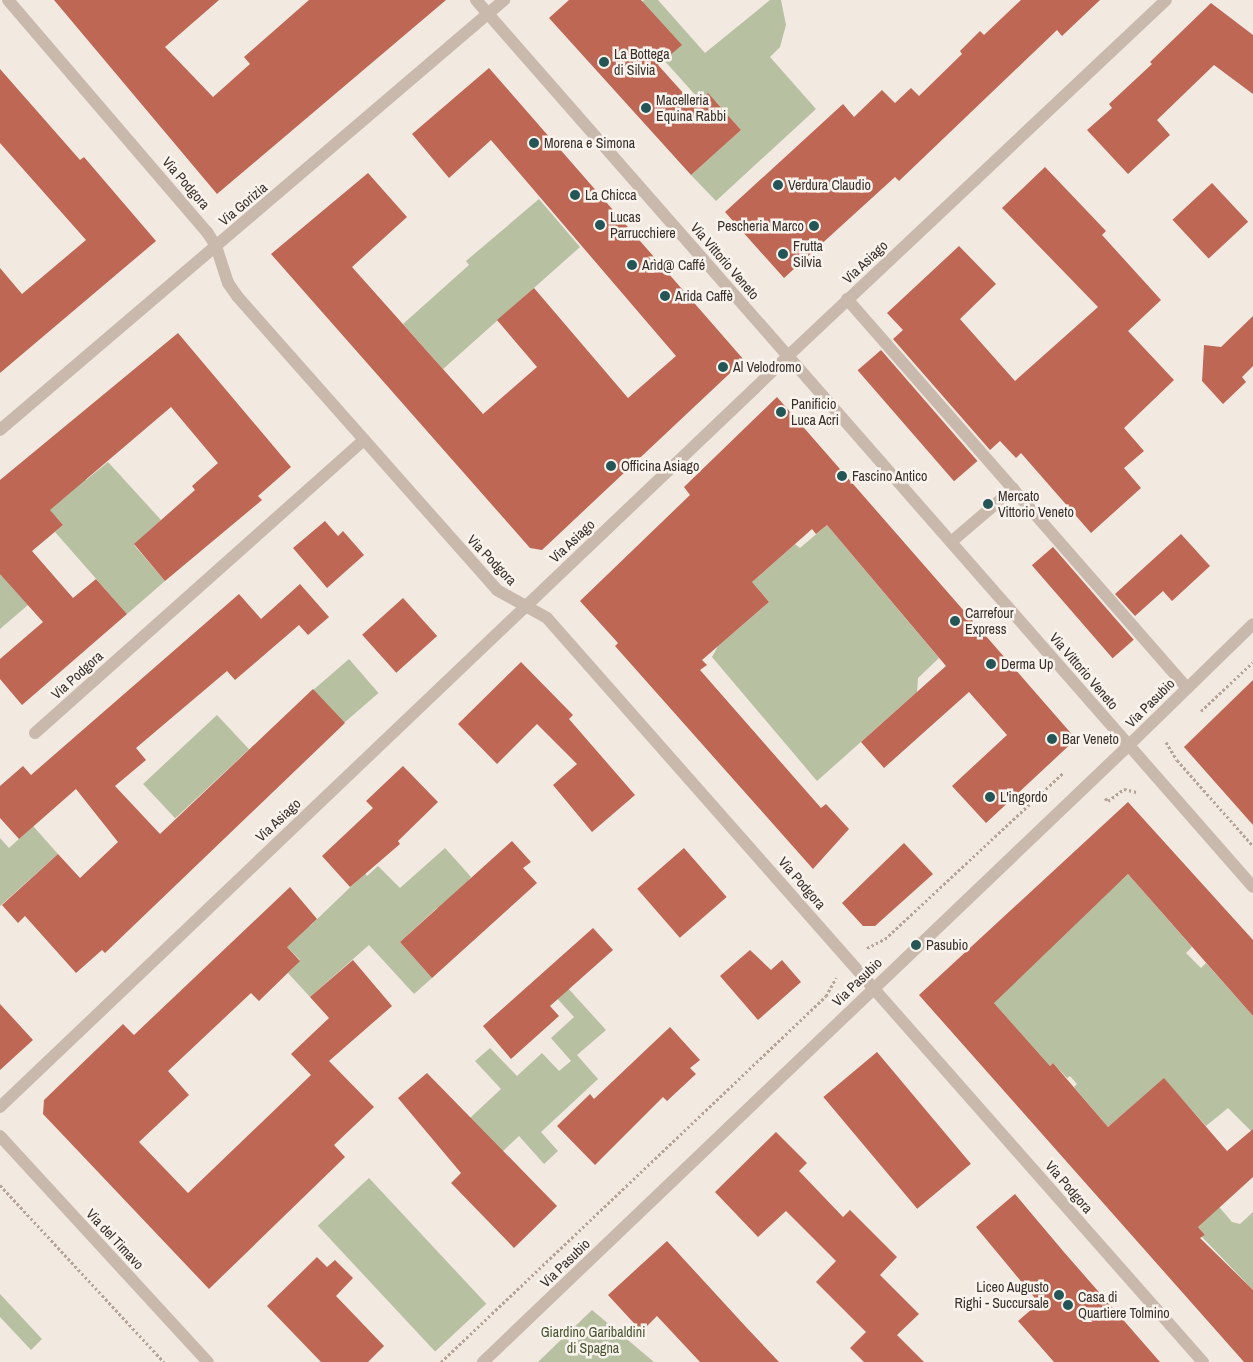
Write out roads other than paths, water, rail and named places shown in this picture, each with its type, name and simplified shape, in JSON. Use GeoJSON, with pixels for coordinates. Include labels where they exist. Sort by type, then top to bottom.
{"type":"FeatureCollection","features":[{"type":"Feature","properties":{"kind":"street","name":"Via Podgora"},"geometry":{"type":"LineString","coordinates":[[8,0],[196,218],[216,246],[228,283],[237,296],[497,590],[547,618],[1203,1362]]}},
{"type":"Feature","properties":{"kind":"street","name":"Via Vittorio Veneto"},"geometry":{"type":"LineString","coordinates":[[476,0],[1253,887]]}},
{"type":"Feature","properties":{"kind":"street","name":"Via Gorizia"},"geometry":{"type":"LineString","coordinates":[[0,430],[504,0]]}},
{"type":"Feature","properties":{"kind":"street","name":"Via Asiago"},"geometry":{"type":"LineString","coordinates":[[0,1107],[847,299],[1166,0]]}},
{"type":"Feature","properties":{"kind":"street"},"geometry":{"type":"LineString","coordinates":[[847,299],[1186,688]]}},
{"type":"Feature","properties":{"kind":"street","name":"Via Podgora"},"geometry":{"type":"LineString","coordinates":[[35,733],[364,440]]}},
{"type":"Feature","properties":{"kind":"street"},"geometry":{"type":"LineString","coordinates":[[951,542],[1013,489]]}},
{"type":"Feature","properties":{"kind":"street","name":"Via Pasubio"},"geometry":{"type":"LineString","coordinates":[[482,1362],[873,987],[1129,745],[1253,624]]}},
{"type":"Feature","properties":{"kind":"street","name":"Via del Timavo"},"geometry":{"type":"LineString","coordinates":[[0,1136],[208,1362]]}},
{"type":"Feature","properties":{"kind":"place","name":"La Bottega di Silvia"},"geometry":{"type":"Point","coordinates":[604,62]}},
{"type":"Feature","properties":{"kind":"place","name":"Macelleria Equina Rabbi"},"geometry":{"type":"Point","coordinates":[646,108]}},
{"type":"Feature","properties":{"kind":"place","name":"Morena e Simona"},"geometry":{"type":"Point","coordinates":[534,143]}},
{"type":"Feature","properties":{"kind":"place","name":"Verdura Claudio"},"geometry":{"type":"Point","coordinates":[778,185]}},
{"type":"Feature","properties":{"kind":"place","name":"La Chicca"},"geometry":{"type":"Point","coordinates":[575,195]}},
{"type":"Feature","properties":{"kind":"place","name":"Lucas Parrucchiere"},"geometry":{"type":"Point","coordinates":[600,225]}},
{"type":"Feature","properties":{"kind":"place","name":"Pescheria Marco"},"geometry":{"type":"Point","coordinates":[814,226]}},
{"type":"Feature","properties":{"kind":"place","name":"Frutta Silvia"},"geometry":{"type":"Point","coordinates":[783,254]}},
{"type":"Feature","properties":{"kind":"place","name":"Arìd@ Caffé"},"geometry":{"type":"Point","coordinates":[632,265]}},
{"type":"Feature","properties":{"kind":"place","name":"Arida Caffè"},"geometry":{"type":"Point","coordinates":[665,296]}},
{"type":"Feature","properties":{"kind":"place","name":"Al Velodromo"},"geometry":{"type":"Point","coordinates":[723,367]}},
{"type":"Feature","properties":{"kind":"place","name":"Panificio Luca Acri"},"geometry":{"type":"Point","coordinates":[781,412]}},
{"type":"Feature","properties":{"kind":"place","name":"Officina Asiago"},"geometry":{"type":"Point","coordinates":[611,466]}},
{"type":"Feature","properties":{"kind":"place","name":"Fascino Antico"},"geometry":{"type":"Point","coordinates":[842,476]}},
{"type":"Feature","properties":{"kind":"place","name":"Mercato Vittorio Veneto"},"geometry":{"type":"Point","coordinates":[988,504]}},
{"type":"Feature","properties":{"kind":"place","name":"Carrefour Express"},"geometry":{"type":"Point","coordinates":[955,621]}},
{"type":"Feature","properties":{"kind":"place","name":"Derma Up"},"geometry":{"type":"Point","coordinates":[991,664]}},
{"type":"Feature","properties":{"kind":"place","name":"Bar Veneto"},"geometry":{"type":"Point","coordinates":[1052,739]}},
{"type":"Feature","properties":{"kind":"place","name":"L'ingordo"},"geometry":{"type":"Point","coordinates":[990,797]}},
{"type":"Feature","properties":{"kind":"place","name":"Pasubio"},"geometry":{"type":"Point","coordinates":[916,945]}},
{"type":"Feature","properties":{"kind":"place","name":"Liceo Augusto Righi - Succursale"},"geometry":{"type":"Point","coordinates":[1059,1295]}},
{"type":"Feature","properties":{"kind":"place","name":"Casa di Quartiere Tolmino"},"geometry":{"type":"Point","coordinates":[1068,1305]}},
{"type":"Feature","properties":{"kind":"park label","name":"Giardino Garibaldini di Spagna"},"geometry":{"type":"Point","coordinates":[593,1340]}}]}
